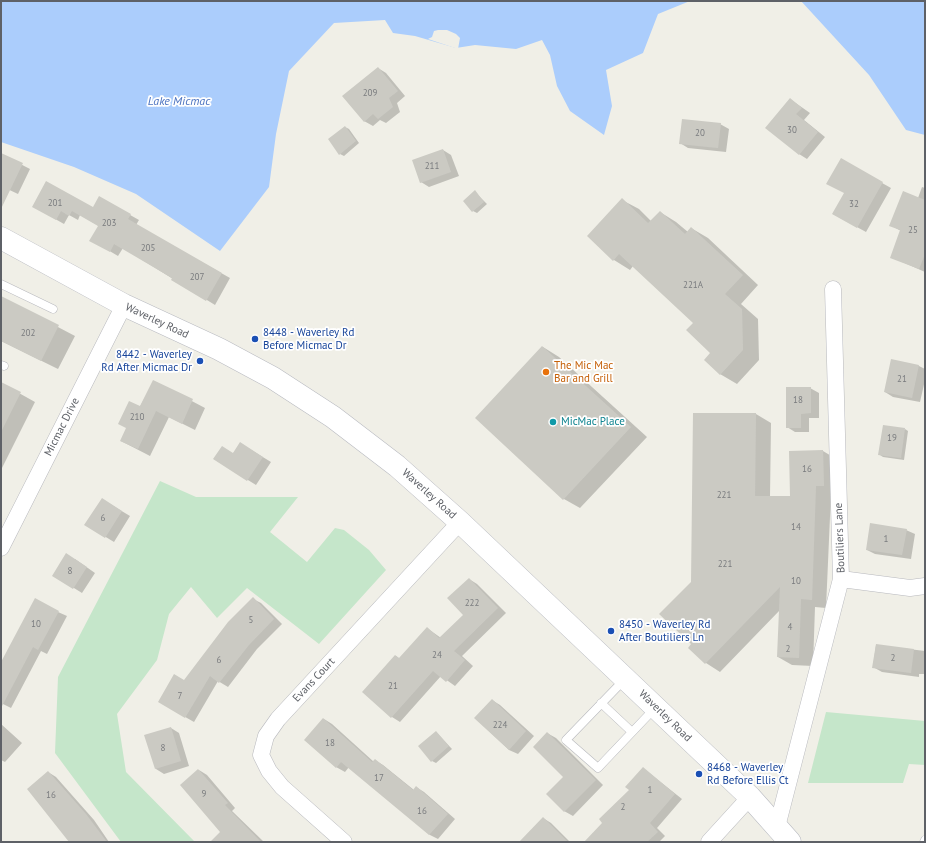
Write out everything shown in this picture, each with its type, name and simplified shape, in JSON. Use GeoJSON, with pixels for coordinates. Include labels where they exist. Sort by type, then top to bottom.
{"type":"FeatureCollection","features":[{"type":"Feature","properties":{"kind":"main road","name":"Waverley Road"},"geometry":{"type":"LineString","coordinates":[[1,238],[124,305],[219,349],[273,378],[333,417],[397,466],[460,522],[750,797],[783,834]]}},
{"type":"Feature","properties":{"kind":"street","name":"Boutiliers Lane"},"geometry":{"type":"LineString","coordinates":[[783,834],[841,579],[833,289]]}},
{"type":"Feature","properties":{"kind":"street","name":"Micmac Drive"},"geometry":{"type":"LineString","coordinates":[[1,548],[124,305]]}},
{"type":"Feature","properties":{"kind":"street","name":"Evans Court"},"geometry":{"type":"LineString","coordinates":[[344,842],[282,787],[270,771],[261,755],[266,736],[278,719],[460,522]]}},
{"type":"Feature","properties":{"kind":"street"},"geometry":{"type":"LineString","coordinates":[[841,579],[910,588],[925,586]]}},
{"type":"Feature","properties":{"kind":"street"},"geometry":{"type":"LineString","coordinates":[[709,842],[750,797]]}},
{"type":"Feature","properties":{"kind":"lane"},"geometry":{"type":"LineString","coordinates":[[1,284],[53,309]]}},
{"type":"Feature","properties":{"kind":"lane"},"geometry":{"type":"LineString","coordinates":[[625,678],[566,740],[598,768],[655,707]]}},
{"type":"Feature","properties":{"kind":"lane"},"geometry":{"type":"LineString","coordinates":[[601,703],[632,732]]}},
{"type":"Feature","properties":{"kind":"green space"},"geometry":{"type":"Polygon","coordinates":[[[160,481],[196,497],[298,497],[270,532],[307,562],[335,528],[344,530],[369,550],[386,570],[319,644],[247,588],[217,618],[191,587],[169,614],[157,660],[117,714],[126,772],[195,842],[121,842],[55,753],[58,677],[160,481]]]}},
{"type":"Feature","properties":{"kind":"green space"},"geometry":{"type":"Polygon","coordinates":[[[826,712],[925,721],[925,765],[909,764],[903,783],[808,783],[826,712]]]}},
{"type":"Feature","properties":{"kind":"water","name":"Lake Micmac"},"geometry":{"type":"Polygon","coordinates":[[[1,1],[690,1],[658,14],[643,53],[606,70],[612,106],[604,135],[570,111],[557,86],[550,55],[542,40],[516,49],[475,45],[456,48],[415,36],[393,33],[385,20],[334,23],[289,71],[276,134],[269,187],[220,251],[136,194],[74,167],[1,142],[1,1]]]}},
{"type":"Feature","properties":{"kind":"water"},"geometry":{"type":"Polygon","coordinates":[[[801,1],[925,1],[925,135],[906,130],[869,75],[801,1]]]}},
{"type":"Feature","properties":{"kind":"pier"},"geometry":{"type":"Polygon","coordinates":[[[447,30],[456,34],[460,38],[458,49],[428,39],[432,37],[434,31],[447,30]]]}},
{"type":"Feature","properties":{"kind":"building"},"geometry":{"type":"Polygon","coordinates":[[[378,67],[398,91],[389,98],[393,107],[378,119],[373,114],[364,122],[342,96],[378,67]]]}},
{"type":"Feature","properties":{"kind":"building"},"geometry":{"type":"Polygon","coordinates":[[[790,98],[802,108],[796,114],[818,132],[799,155],[765,128],[790,98]]]}},
{"type":"Feature","properties":{"kind":"building"},"geometry":{"type":"Polygon","coordinates":[[[682,119],[721,123],[718,148],[679,144],[682,119]]]}},
{"type":"Feature","properties":{"kind":"building"},"geometry":{"type":"Polygon","coordinates":[[[345,126],[356,141],[339,155],[328,139],[345,126]]]}},
{"type":"Feature","properties":{"kind":"building"},"geometry":{"type":"Polygon","coordinates":[[[443,149],[451,172],[420,183],[412,160],[443,149]]]}},
{"type":"Feature","properties":{"kind":"building"},"geometry":{"type":"Polygon","coordinates":[[[1,153],[23,163],[1,209],[1,153]]]}},
{"type":"Feature","properties":{"kind":"building"},"geometry":{"type":"Polygon","coordinates":[[[841,158],[883,182],[857,228],[832,214],[844,193],[826,184],[841,158]]]}},
{"type":"Feature","properties":{"kind":"building"},"geometry":{"type":"Polygon","coordinates":[[[46,181],[93,207],[99,196],[131,214],[128,219],[222,273],[206,301],[171,280],[172,278],[114,244],[110,252],[89,241],[98,226],[72,211],[69,216],[61,211],[56,220],[32,207],[46,181]]]}},
{"type":"Feature","properties":{"kind":"building"},"geometry":{"type":"Polygon","coordinates":[[[475,190],[484,202],[472,212],[463,201],[475,190]]]}},
{"type":"Feature","properties":{"kind":"building"},"geometry":{"type":"Polygon","coordinates":[[[903,191],[925,200],[925,254],[919,269],[890,258],[900,230],[889,226],[903,191]]]}},
{"type":"Feature","properties":{"kind":"building"},"geometry":{"type":"Polygon","coordinates":[[[622,198],[648,223],[660,211],[685,234],[691,227],[743,275],[725,294],[742,309],[743,350],[720,375],[704,360],[710,353],[686,330],[693,323],[619,254],[613,261],[587,236],[622,198]]]}},
{"type":"Feature","properties":{"kind":"building"},"geometry":{"type":"Polygon","coordinates":[[[1,296],[59,325],[41,361],[1,341],[1,296]]]}},
{"type":"Feature","properties":{"kind":"building","name":"MicMac Place"},"geometry":{"type":"Polygon","coordinates":[[[542,346],[631,427],[563,500],[475,418],[542,346]]]}},
{"type":"Feature","properties":{"kind":"building"},"geometry":{"type":"Polygon","coordinates":[[[891,359],[919,365],[912,398],[884,392],[891,359]]]}},
{"type":"Feature","properties":{"kind":"building"},"geometry":{"type":"Polygon","coordinates":[[[153,380],[193,399],[182,424],[156,411],[138,449],[120,441],[126,428],[118,424],[129,401],[140,406],[153,380]]]}},
{"type":"Feature","properties":{"kind":"building"},"geometry":{"type":"Polygon","coordinates":[[[1,382],[21,392],[1,432],[1,382]]]}},
{"type":"Feature","properties":{"kind":"building"},"geometry":{"type":"Polygon","coordinates":[[[786,387],[811,387],[811,413],[801,414],[801,428],[786,428],[786,387]]]}},
{"type":"Feature","properties":{"kind":"building"},"geometry":{"type":"Polygon","coordinates":[[[693,413],[756,413],[755,496],[790,496],[789,451],[823,450],[824,486],[816,486],[812,600],[801,599],[799,658],[777,657],[780,587],[705,664],[688,648],[691,644],[659,614],[691,582],[693,413]]]}},
{"type":"Feature","properties":{"kind":"building"},"geometry":{"type":"Polygon","coordinates":[[[883,425],[905,428],[901,458],[878,455],[883,425]]]}},
{"type":"Feature","properties":{"kind":"building"},"geometry":{"type":"Polygon","coordinates":[[[240,442],[263,457],[247,481],[213,459],[222,446],[233,453],[240,442]]]}},
{"type":"Feature","properties":{"kind":"building"},"geometry":{"type":"Polygon","coordinates":[[[102,498],[122,511],[105,538],[84,525],[102,498]]]}},
{"type":"Feature","properties":{"kind":"building"},"geometry":{"type":"Polygon","coordinates":[[[870,523],[907,529],[902,555],[866,550],[870,523]]]}},
{"type":"Feature","properties":{"kind":"building"},"geometry":{"type":"Polygon","coordinates":[[[66,553],[87,567],[73,589],[52,576],[66,553]]]}},
{"type":"Feature","properties":{"kind":"building"},"geometry":{"type":"Polygon","coordinates":[[[469,578],[498,608],[454,651],[465,660],[446,682],[433,671],[391,718],[362,692],[395,655],[399,658],[427,627],[439,638],[463,615],[447,598],[469,578]]]}},
{"type":"Feature","properties":{"kind":"building"},"geometry":{"type":"Polygon","coordinates":[[[253,597],[274,619],[249,645],[219,683],[210,676],[185,718],[158,702],[174,674],[184,680],[228,622],[253,597]]]}},
{"type":"Feature","properties":{"kind":"building"},"geometry":{"type":"Polygon","coordinates":[[[35,598],[59,611],[38,650],[33,647],[1,708],[1,662],[35,598]]]}},
{"type":"Feature","properties":{"kind":"building"},"geometry":{"type":"Polygon","coordinates":[[[876,644],[914,649],[911,673],[872,668],[876,644]]]}},
{"type":"Feature","properties":{"kind":"building"},"geometry":{"type":"Polygon","coordinates":[[[492,699],[526,731],[509,750],[474,718],[492,699]]]}},
{"type":"Feature","properties":{"kind":"building"},"geometry":{"type":"Polygon","coordinates":[[[323,718],[372,762],[375,759],[413,790],[416,786],[448,814],[429,835],[341,762],[336,768],[304,740],[323,718]]]}},
{"type":"Feature","properties":{"kind":"building"},"geometry":{"type":"Polygon","coordinates":[[[171,727],[181,761],[155,769],[144,735],[171,727]]]}},
{"type":"Feature","properties":{"kind":"building"},"geometry":{"type":"Polygon","coordinates":[[[436,731],[449,746],[431,762],[418,746],[436,731]]]}},
{"type":"Feature","properties":{"kind":"building"},"geometry":{"type":"Polygon","coordinates":[[[547,732],[596,780],[564,812],[546,794],[563,777],[533,747],[547,732]]]}},
{"type":"Feature","properties":{"kind":"building"},"geometry":{"type":"Polygon","coordinates":[[[643,767],[675,794],[650,823],[658,832],[647,842],[584,842],[602,823],[599,819],[629,790],[625,787],[643,767]]]}},
{"type":"Feature","properties":{"kind":"building"},"geometry":{"type":"Polygon","coordinates":[[[198,769],[228,803],[225,805],[261,842],[210,842],[220,832],[180,785],[198,769]]]}},
{"type":"Feature","properties":{"kind":"building"},"geometry":{"type":"Polygon","coordinates":[[[48,771],[86,814],[107,842],[69,842],[27,789],[48,771]]]}},
{"type":"Feature","properties":{"kind":"building"},"geometry":{"type":"Polygon","coordinates":[[[543,817],[568,842],[519,842],[543,817]]]}},
{"type":"Feature","properties":{"kind":"place","name":"8448 - Waverley Rd Before Micmac Dr"},"geometry":{"type":"Point","coordinates":[255,339]}},
{"type":"Feature","properties":{"kind":"place","name":"8442 - Waverley Rd After Micmac Dr"},"geometry":{"type":"Point","coordinates":[200,361]}},
{"type":"Feature","properties":{"kind":"place","name":"The Mic Mac Bar and Grill"},"geometry":{"type":"Point","coordinates":[546,372]}},
{"type":"Feature","properties":{"kind":"place","name":"MicMac Place"},"geometry":{"type":"Point","coordinates":[553,422]}},
{"type":"Feature","properties":{"kind":"place","name":"8450 - Waverley Rd After Boutiliers Ln"},"geometry":{"type":"Point","coordinates":[611,631]}},
{"type":"Feature","properties":{"kind":"place","name":"8468 - Waverley Rd Before Ellis Ct"},"geometry":{"type":"Point","coordinates":[699,774]}}]}
